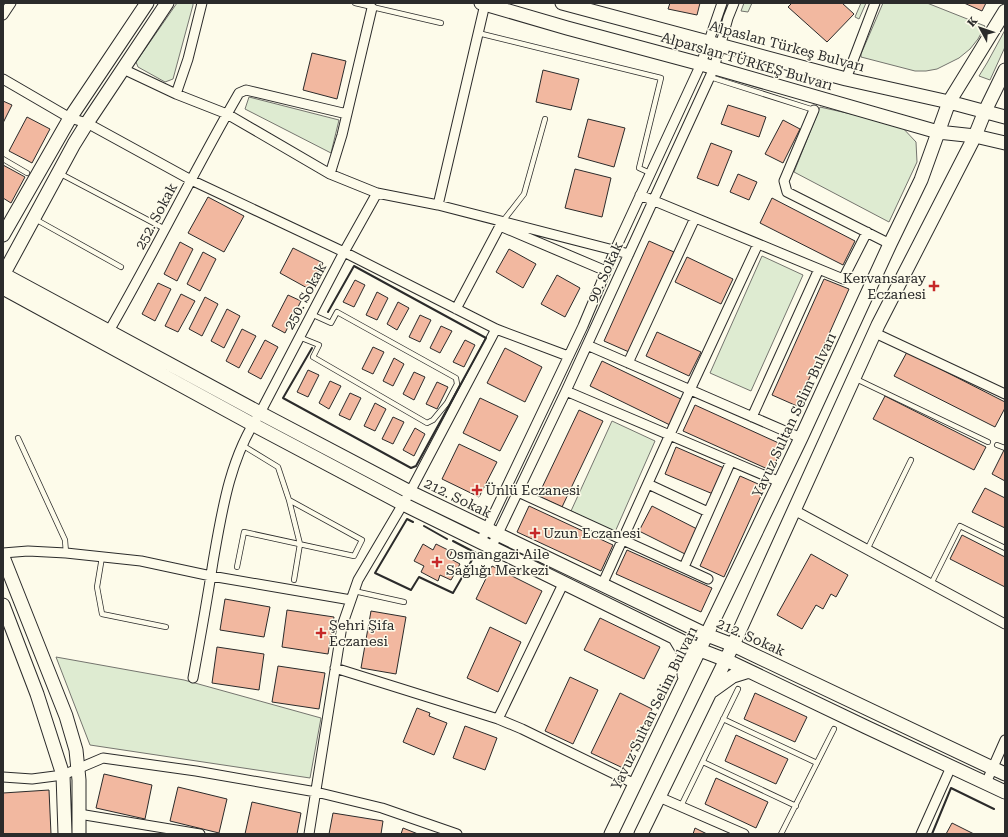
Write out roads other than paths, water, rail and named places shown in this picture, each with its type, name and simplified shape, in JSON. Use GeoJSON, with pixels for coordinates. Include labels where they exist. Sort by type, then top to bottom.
{"type":"FeatureCollection","features":[{"type":"Feature","properties":{"kind":"street"},"geometry":{"type":"LineString","coordinates":[[3,15],[11,3]]}},
{"type":"Feature","properties":{"kind":"street"},"geometry":{"type":"LineString","coordinates":[[3,235],[70,118],[147,3]]}},
{"type":"Feature","properties":{"kind":"street"},"geometry":{"type":"LineString","coordinates":[[3,274],[87,123],[167,3]]}},
{"type":"Feature","properties":{"kind":"street"},"geometry":{"type":"LineString","coordinates":[[176,94],[188,59],[202,3]]}},
{"type":"Feature","properties":{"kind":"street","name":"Alpaslan Türkeş Bulvarı"},"geometry":{"type":"LineString","coordinates":[[562,3],[846,79],[949,102],[1005,117]]}},
{"type":"Feature","properties":{"kind":"street","name":"90. Sokak"},"geometry":{"type":"LineString","coordinates":[[492,532],[518,492],[712,73],[722,3]]}},
{"type":"Feature","properties":{"kind":"street","name":"90. Sokak"},"geometry":{"type":"LineString","coordinates":[[486,545],[568,356],[583,326],[650,173],[700,64],[715,44],[734,3]]}},
{"type":"Feature","properties":{"kind":"street"},"geometry":{"type":"LineString","coordinates":[[846,79],[875,3]]}},
{"type":"Feature","properties":{"kind":"street"},"geometry":{"type":"LineString","coordinates":[[438,205],[478,33],[483,4]]}},
{"type":"Feature","properties":{"kind":"street","name":"Alparslan TÜRKEŞ Bulvarı"},"geometry":{"type":"LineString","coordinates":[[483,4],[700,64],[712,73],[938,132],[975,136],[1005,143]]}},
{"type":"Feature","properties":{"kind":"street"},"geometry":{"type":"LineString","coordinates":[[330,174],[342,135],[372,8]]}},
{"type":"Feature","properties":{"kind":"street","name":"Yavuz Sultan Selim Bulvarı"},"geometry":{"type":"LineString","coordinates":[[612,834],[801,438],[921,180],[949,102],[1005,11]]}},
{"type":"Feature","properties":{"kind":"street"},"geometry":{"type":"LineString","coordinates":[[123,69],[176,94],[227,114],[330,174],[377,193],[438,205],[501,224],[629,254]]}},
{"type":"Feature","properties":{"kind":"street"},"geometry":{"type":"LineString","coordinates":[[640,834],[711,692],[875,333],[975,136],[1005,70]]}},
{"type":"Feature","properties":{"kind":"street"},"geometry":{"type":"LineString","coordinates":[[3,79],[70,118],[87,123],[191,180],[344,252],[496,329],[568,356]]}},
{"type":"Feature","properties":{"kind":"street","name":"252. Sokak"},"geometry":{"type":"LineString","coordinates":[[109,331],[239,93],[246,90],[347,114]]}},
{"type":"Feature","properties":{"kind":"street"},"geometry":{"type":"LineString","coordinates":[[814,110],[784,181],[787,192],[890,244]]}},
{"type":"Feature","properties":{"kind":"street","name":"250. Sokak"},"geometry":{"type":"LineString","coordinates":[[193,678],[229,480],[235,461],[252,424],[260,413],[344,252],[377,193]]}},
{"type":"Feature","properties":{"kind":"street"},"geometry":{"type":"LineString","coordinates":[[640,195],[843,279],[867,232]]}},
{"type":"Feature","properties":{"kind":"street"},"geometry":{"type":"LineString","coordinates":[[628,363],[695,218]]}},
{"type":"Feature","properties":{"kind":"street"},"geometry":{"type":"LineString","coordinates":[[501,224],[606,271]]}},
{"type":"Feature","properties":{"kind":"street"},"geometry":{"type":"LineString","coordinates":[[456,309],[501,224]]}},
{"type":"Feature","properties":{"kind":"street"},"geometry":{"type":"LineString","coordinates":[[602,585],[758,244]]}},
{"type":"Feature","properties":{"kind":"street"},"geometry":{"type":"LineString","coordinates":[[752,417],[819,269]]}},
{"type":"Feature","properties":{"kind":"street","name":"212. Sokak"},"geometry":{"type":"LineString","coordinates":[[3,274],[410,492],[707,635],[733,645],[1005,774]]}},
{"type":"Feature","properties":{"kind":"street"},"geometry":{"type":"LineString","coordinates":[[3,288],[252,424],[403,504],[674,638],[726,660],[1005,792]]}},
{"type":"Feature","properties":{"kind":"street"},"geometry":{"type":"LineString","coordinates":[[309,834],[342,626],[358,580],[410,492],[496,329]]}},
{"type":"Feature","properties":{"kind":"street"},"geometry":{"type":"LineString","coordinates":[[875,333],[1005,394]]}},
{"type":"Feature","properties":{"kind":"street"},"geometry":{"type":"LineString","coordinates":[[587,345],[801,438]]}},
{"type":"Feature","properties":{"kind":"street"},"geometry":{"type":"LineString","coordinates":[[566,391],[780,482]]}},
{"type":"Feature","properties":{"kind":"street"},"geometry":{"type":"LineString","coordinates":[[684,567],[731,461]]}},
{"type":"Feature","properties":{"kind":"street"},"geometry":{"type":"LineString","coordinates":[[648,484],[708,512]]}},
{"type":"Feature","properties":{"kind":"street"},"geometry":{"type":"LineString","coordinates":[[518,492],[708,578]]}},
{"type":"Feature","properties":{"kind":"street"},"geometry":{"type":"LineString","coordinates":[[794,510],[1005,624]]}},
{"type":"Feature","properties":{"kind":"street"},"geometry":{"type":"LineString","coordinates":[[3,553],[28,551],[66,553],[141,561],[211,576],[353,596]]}},
{"type":"Feature","properties":{"kind":"street"},"geometry":{"type":"LineString","coordinates":[[3,557],[66,716],[76,750],[79,780],[79,834]]}},
{"type":"Feature","properties":{"kind":"street"},"geometry":{"type":"LineString","coordinates":[[498,719],[563,584]]}},
{"type":"Feature","properties":{"kind":"street"},"geometry":{"type":"LineString","coordinates":[[3,605],[37,694],[63,774],[65,834]]}},
{"type":"Feature","properties":{"kind":"street"},"geometry":{"type":"LineString","coordinates":[[674,638],[687,658],[683,685]]}},
{"type":"Feature","properties":{"kind":"street"},"geometry":{"type":"LineString","coordinates":[[335,668],[498,719],[530,732],[635,784]]}},
{"type":"Feature","properties":{"kind":"street"},"geometry":{"type":"LineString","coordinates":[[711,692],[734,676],[749,671]]}},
{"type":"Feature","properties":{"kind":"street"},"geometry":{"type":"LineString","coordinates":[[986,783],[1005,740]]}},
{"type":"Feature","properties":{"kind":"street"},"geometry":{"type":"LineString","coordinates":[[3,777],[32,779],[63,774],[103,758],[196,771],[316,792],[382,808],[457,834]]}},
{"type":"Feature","properties":{"kind":"street"},"geometry":{"type":"LineString","coordinates":[[921,834],[951,767]]}},
{"type":"Feature","properties":{"kind":"street"},"geometry":{"type":"LineString","coordinates":[[659,797],[744,834]]}},
{"type":"Feature","properties":{"kind":"street"},"geometry":{"type":"LineString","coordinates":[[79,814],[200,834]]}},
{"type":"Feature","properties":{"kind":"lane"},"geometry":{"type":"LineString","coordinates":[[355,3],[441,23]]}},
{"type":"Feature","properties":{"kind":"lane"},"geometry":{"type":"LineString","coordinates":[[478,33],[661,78],[639,168],[650,173]]}},
{"type":"Feature","properties":{"kind":"lane"},"geometry":{"type":"LineString","coordinates":[[712,73],[814,110]]}},
{"type":"Feature","properties":{"kind":"lane"},"geometry":{"type":"LineString","coordinates":[[501,224],[524,194],[545,119]]}},
{"type":"Feature","properties":{"kind":"lane"},"geometry":{"type":"LineString","coordinates":[[3,159],[27,173]]}},
{"type":"Feature","properties":{"kind":"lane"},"geometry":{"type":"LineString","coordinates":[[59,173],[165,229]]}},
{"type":"Feature","properties":{"kind":"lane"},"geometry":{"type":"LineString","coordinates":[[34,218],[121,267]]}},
{"type":"Feature","properties":{"kind":"lane"},"geometry":{"type":"LineString","coordinates":[[299,337],[319,346],[313,357],[427,423],[433,420],[447,403],[457,384],[456,378],[337,312],[331,323],[312,314]]}},
{"type":"Feature","properties":{"kind":"lane"},"geometry":{"type":"LineString","coordinates":[[854,378],[988,442]]}},
{"type":"Feature","properties":{"kind":"lane"},"geometry":{"type":"LineString","coordinates":[[18,438],[65,540],[66,553]]}},
{"type":"Feature","properties":{"kind":"lane"},"geometry":{"type":"LineString","coordinates":[[997,444],[1005,448]]}},
{"type":"Feature","properties":{"kind":"lane"},"geometry":{"type":"LineString","coordinates":[[242,445],[278,466],[289,500],[300,544],[294,580]]}},
{"type":"Feature","properties":{"kind":"lane"},"geometry":{"type":"LineString","coordinates":[[867,550],[911,460]]}},
{"type":"Feature","properties":{"kind":"lane"},"geometry":{"type":"LineString","coordinates":[[237,567],[244,532],[354,556],[362,540],[289,500]]}},
{"type":"Feature","properties":{"kind":"lane"},"geometry":{"type":"LineString","coordinates":[[931,584],[960,526],[1005,548]]}},
{"type":"Feature","properties":{"kind":"lane"},"geometry":{"type":"LineString","coordinates":[[102,557],[96,587],[102,614],[166,627]]}},
{"type":"Feature","properties":{"kind":"lane"},"geometry":{"type":"LineString","coordinates":[[353,596],[404,602]]}},
{"type":"Feature","properties":{"kind":"lane"},"geometry":{"type":"LineString","coordinates":[[681,806],[738,689]]}},
{"type":"Feature","properties":{"kind":"lane"},"geometry":{"type":"LineString","coordinates":[[723,719],[817,763]]}},
{"type":"Feature","properties":{"kind":"lane"},"geometry":{"type":"LineString","coordinates":[[781,834],[834,729]]}},
{"type":"Feature","properties":{"kind":"lane"},"geometry":{"type":"LineString","coordinates":[[703,762],[796,806]]}},
{"type":"Feature","properties":{"kind":"place","name":"Kervansaray Eczanesi"},"geometry":{"type":"Point","coordinates":[934,286]}},
{"type":"Feature","properties":{"kind":"place","name":"Ünlü Eczanesi"},"geometry":{"type":"Point","coordinates":[477,490]}},
{"type":"Feature","properties":{"kind":"place","name":"Uzun Eczanesi"},"geometry":{"type":"Point","coordinates":[535,533]}},
{"type":"Feature","properties":{"kind":"place","name":"Osmangazi Aile Sağlığı Merkezi"},"geometry":{"type":"Point","coordinates":[437,562]}},
{"type":"Feature","properties":{"kind":"place","name":"Şehri Şifa Eczanesi"},"geometry":{"type":"Point","coordinates":[321,633]}}]}
